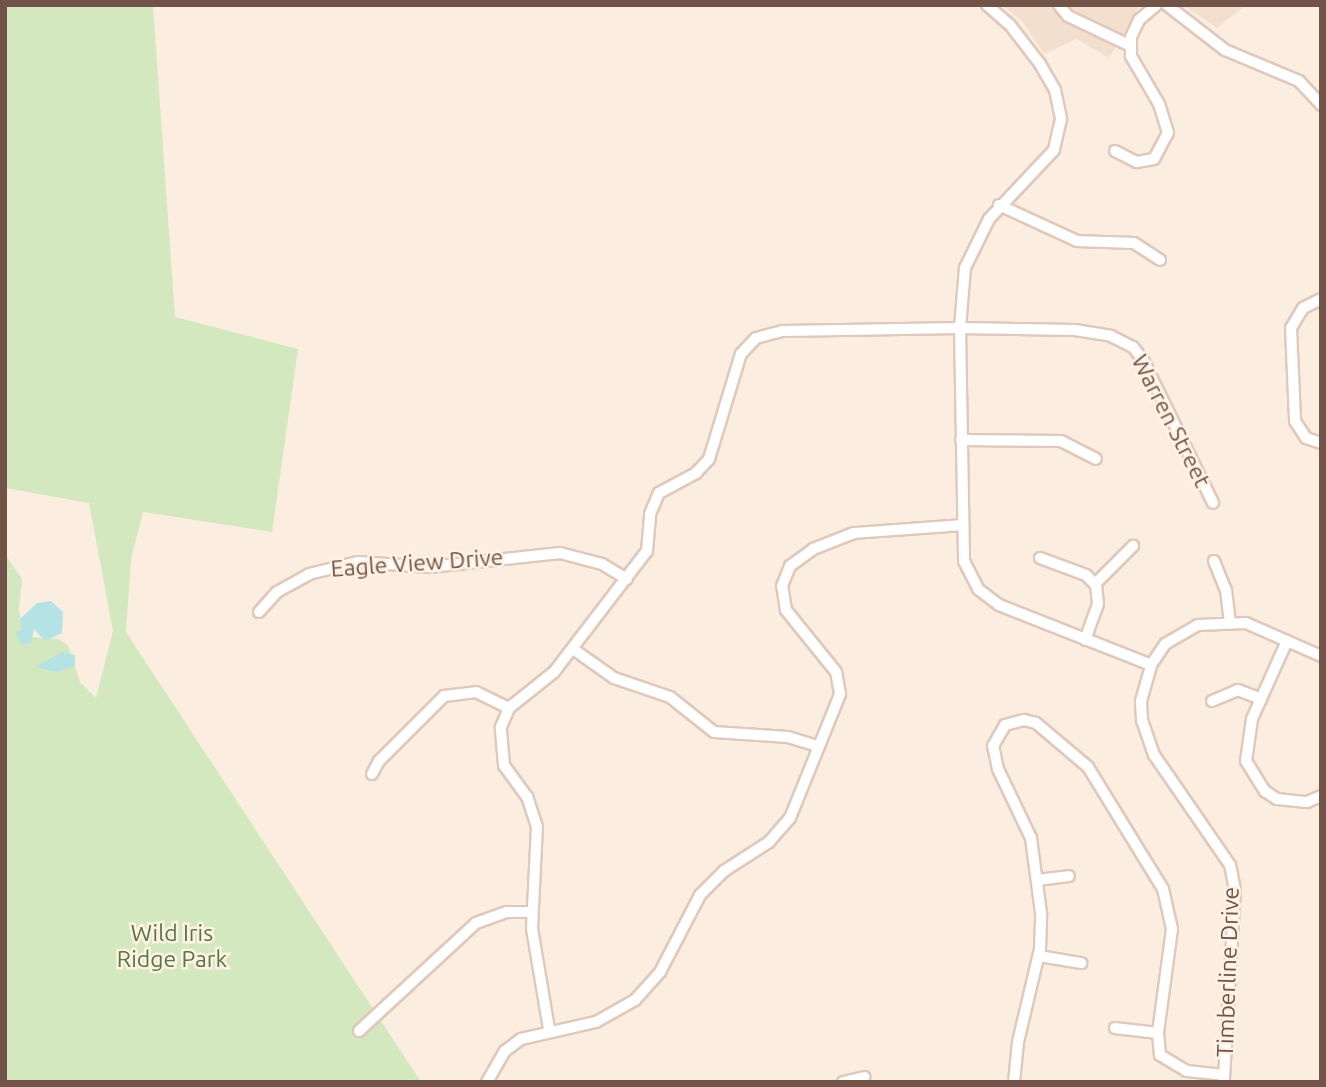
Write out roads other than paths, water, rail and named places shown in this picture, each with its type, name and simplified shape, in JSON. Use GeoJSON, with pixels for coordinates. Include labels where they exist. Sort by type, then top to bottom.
{"type":"FeatureCollection","features":[{"type":"Feature","properties":{"kind":"street"},"geometry":{"type":"LineString","coordinates":[[987,5],[1010,25],[1040,64],[1055,90],[1061,119],[1054,150],[999,205],[965,268],[960,328],[962,525],[967,569],[984,595],[1007,609],[1151,665]]}},
{"type":"Feature","properties":{"kind":"street"},"geometry":{"type":"LineString","coordinates":[[1059,5],[1068,16],[1131,46]]}},
{"type":"Feature","properties":{"kind":"street"},"geometry":{"type":"LineString","coordinates":[[1115,151],[1137,162],[1154,159],[1168,133],[1159,104],[1131,56],[1131,46],[1139,20],[1156,5]]}},
{"type":"Feature","properties":{"kind":"street"},"geometry":{"type":"LineString","coordinates":[[1167,5],[1225,50],[1298,81],[1321,105]]}},
{"type":"Feature","properties":{"kind":"street"},"geometry":{"type":"LineString","coordinates":[[999,205],[1077,241],[1135,243],[1160,260]]}},
{"type":"Feature","properties":{"kind":"street"},"geometry":{"type":"LineString","coordinates":[[1321,299],[1303,308],[1291,328],[1295,421],[1306,438],[1321,443]]}},
{"type":"Feature","properties":{"kind":"street","name":"Warren Street"},"geometry":{"type":"LineString","coordinates":[[509,708],[554,671],[649,548],[650,513],[659,493],[696,473],[709,459],[741,354],[755,338],[783,331],[960,328],[1086,331],[1111,336],[1133,347],[1213,503]]}},
{"type":"Feature","properties":{"kind":"street"},"geometry":{"type":"LineString","coordinates":[[961,440],[1061,441],[1096,459]]}},
{"type":"Feature","properties":{"kind":"street"},"geometry":{"type":"LineString","coordinates":[[487,1082],[505,1051],[521,1039],[550,1029],[606,1018],[645,992],[665,964],[699,895],[786,825],[817,746],[839,705],[839,683],[786,610],[782,592],[786,572],[813,549],[853,533],[962,525]]}},
{"type":"Feature","properties":{"kind":"street"},"geometry":{"type":"LineString","coordinates":[[1095,584],[1133,546]]}},
{"type":"Feature","properties":{"kind":"street","name":"Eagle View Drive"},"geometry":{"type":"LineString","coordinates":[[259,612],[277,592],[309,574],[358,562],[430,567],[560,553],[602,564],[626,579]]}},
{"type":"Feature","properties":{"kind":"street"},"geometry":{"type":"LineString","coordinates":[[1040,558],[1086,575],[1095,584],[1098,604],[1085,640]]}},
{"type":"Feature","properties":{"kind":"street"},"geometry":{"type":"LineString","coordinates":[[1214,561],[1226,590],[1230,622]]}},
{"type":"Feature","properties":{"kind":"street","name":"Timberline Drive"},"geometry":{"type":"LineString","coordinates":[[1224,1078],[1235,890],[1230,865],[1215,838],[1148,741],[1141,701],[1151,665],[1165,644],[1198,625],[1230,622],[1262,627],[1321,656]]}},
{"type":"Feature","properties":{"kind":"street"},"geometry":{"type":"LineString","coordinates":[[1287,641],[1261,699],[1246,742],[1246,761],[1265,792],[1289,802],[1321,796]]}},
{"type":"Feature","properties":{"kind":"street"},"geometry":{"type":"LineString","coordinates":[[573,649],[614,678],[670,697],[714,732],[788,737],[817,746]]}},
{"type":"Feature","properties":{"kind":"street"},"geometry":{"type":"LineString","coordinates":[[1212,701],[1238,690],[1261,699]]}},
{"type":"Feature","properties":{"kind":"street"},"geometry":{"type":"LineString","coordinates":[[372,774],[379,761],[444,696],[476,692],[509,708],[502,727],[501,755],[527,797],[537,827],[532,912],[550,1029]]}},
{"type":"Feature","properties":{"kind":"street"},"geometry":{"type":"LineString","coordinates":[[1014,1082],[1018,1042],[1039,956],[1037,880],[1026,820],[994,758],[997,734],[1005,725],[1024,720],[1036,723],[1088,767],[1163,889],[1172,929],[1158,1033],[1160,1055],[1167,1063],[1224,1078]]}},
{"type":"Feature","properties":{"kind":"street"},"geometry":{"type":"LineString","coordinates":[[1037,880],[1069,876]]}},
{"type":"Feature","properties":{"kind":"street"},"geometry":{"type":"LineString","coordinates":[[359,1031],[476,923],[507,912],[532,912]]}},
{"type":"Feature","properties":{"kind":"street"},"geometry":{"type":"LineString","coordinates":[[1039,956],[1082,963]]}},
{"type":"Feature","properties":{"kind":"street"},"geometry":{"type":"LineString","coordinates":[[1115,1028],[1158,1033]]}},
{"type":"Feature","properties":{"kind":"street"},"geometry":{"type":"LineString","coordinates":[[843,1082],[864,1077]]}},
{"type":"Feature","properties":{"kind":"water"},"geometry":{"type":"Polygon","coordinates":[[[51,601],[63,612],[62,633],[45,641],[34,629],[31,643],[22,645],[15,633],[21,630],[21,618],[37,603],[51,601]]]}},
{"type":"Feature","properties":{"kind":"water"},"geometry":{"type":"Polygon","coordinates":[[[62,652],[75,655],[75,666],[57,672],[35,667],[62,652]]]}},
{"type":"Feature","properties":{"kind":"park label","name":"Wild Iris Ridge Park"},"geometry":{"type":"Point","coordinates":[172,946]}}]}
